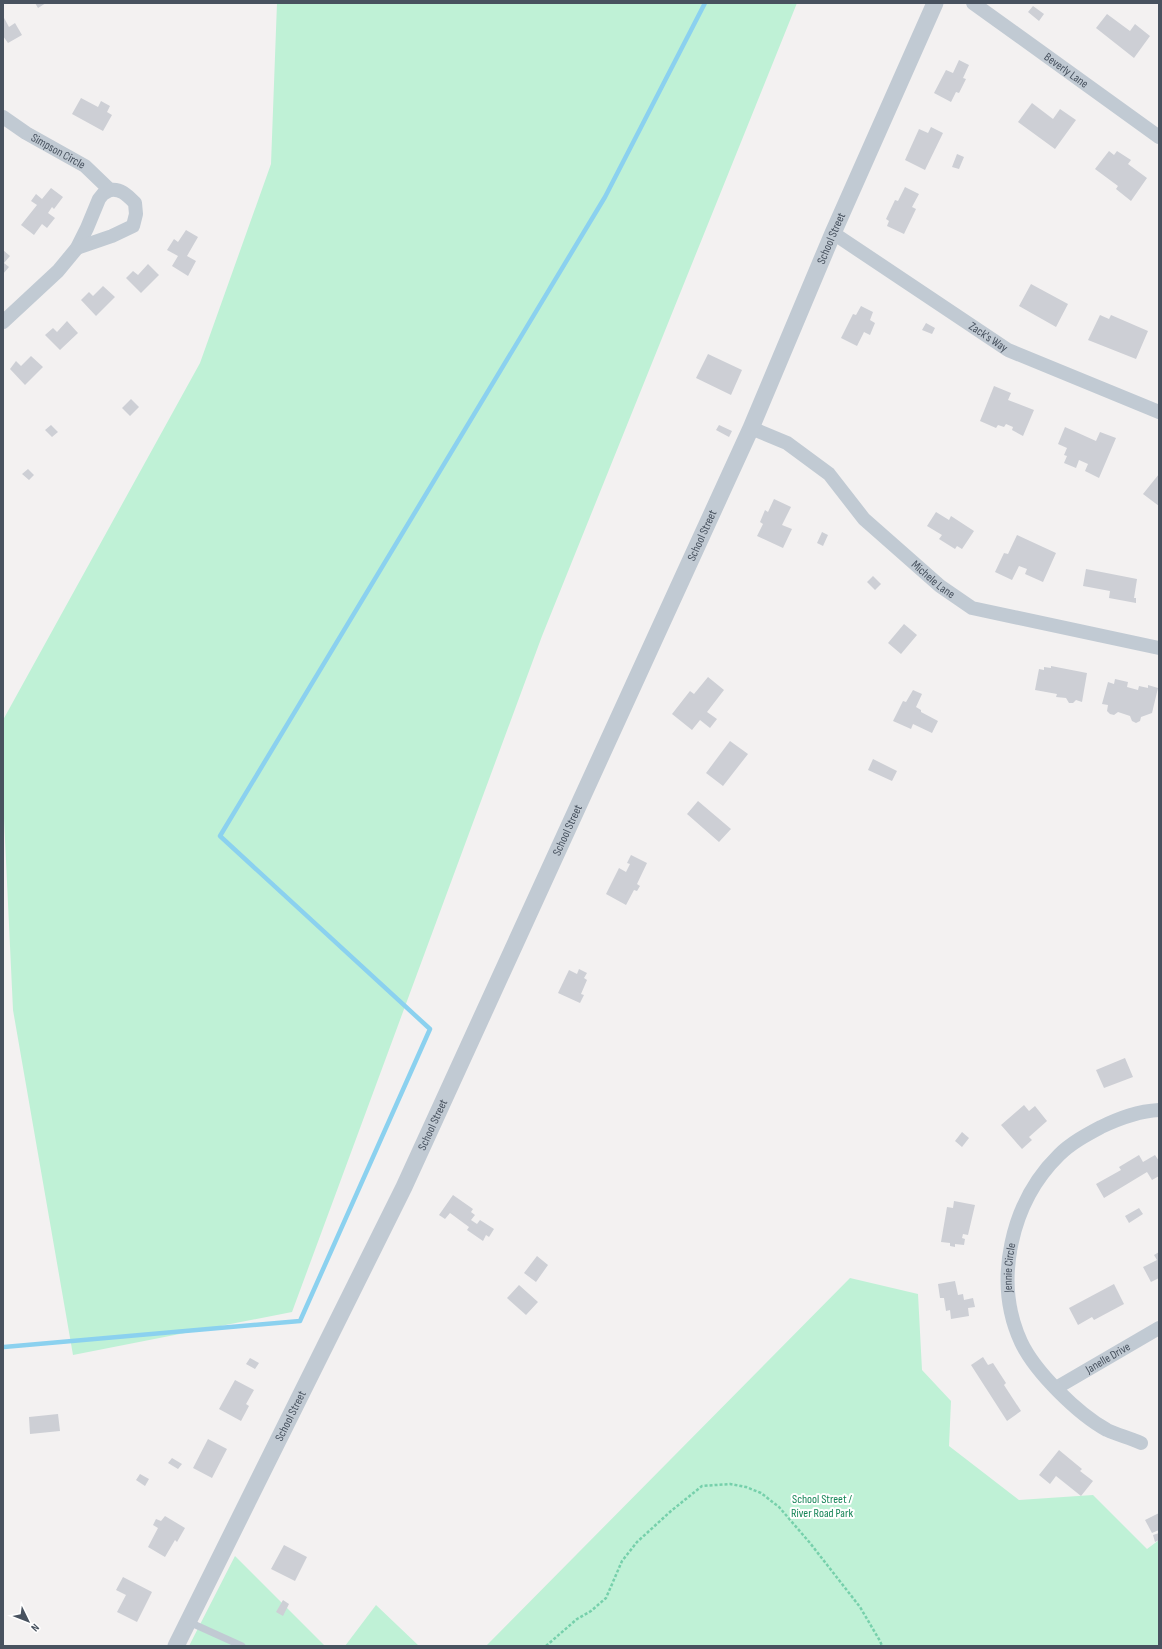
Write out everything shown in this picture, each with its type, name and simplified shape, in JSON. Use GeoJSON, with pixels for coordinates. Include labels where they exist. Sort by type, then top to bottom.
{"type":"FeatureCollection","features":[{"type":"Feature","properties":{"kind":"street","name":"School Street"},"geometry":{"type":"LineString","coordinates":[[176,1646],[404,1187],[751,428],[833,233],[935,3]]}},
{"type":"Feature","properties":{"kind":"street","name":"Beverly Lane"},"geometry":{"type":"LineString","coordinates":[[973,3],[1159,136]]}},
{"type":"Feature","properties":{"kind":"street","name":"Simpson Circle"},"geometry":{"type":"LineString","coordinates":[[3,117],[26,133],[85,166],[110,190],[115,189],[126,194],[135,203],[136,214],[133,226],[112,236],[77,248]]}},
{"type":"Feature","properties":{"kind":"street"},"geometry":{"type":"LineString","coordinates":[[3,322],[58,271],[77,248],[99,199],[102,194],[110,190]]}},
{"type":"Feature","properties":{"kind":"street","name":"Zack's Way"},"geometry":{"type":"LineString","coordinates":[[833,233],[1008,350],[1159,412]]}},
{"type":"Feature","properties":{"kind":"street","name":"Michele Lane"},"geometry":{"type":"LineString","coordinates":[[751,428],[787,444],[829,474],[864,519],[940,586],[972,608],[1159,648]]}},
{"type":"Feature","properties":{"kind":"street","name":"Jennie Circle"},"geometry":{"type":"LineString","coordinates":[[1141,1442],[1108,1430],[1075,1407],[1031,1360],[1022,1344],[1011,1315],[1008,1287],[1008,1261],[1012,1239],[1019,1216],[1039,1179],[1048,1166],[1072,1144],[1086,1135],[1114,1121],[1143,1112],[1159,1110]]}},
{"type":"Feature","properties":{"kind":"street","name":"Janelle Drive"},"geometry":{"type":"LineString","coordinates":[[1056,1388],[1159,1328]]}},
{"type":"Feature","properties":{"kind":"lane"},"geometry":{"type":"LineString","coordinates":[[189,1622],[242,1646]]}},
{"type":"Feature","properties":{"kind":"path"},"geometry":{"type":"LineString","coordinates":[[546,1646],[577,1619],[591,1612],[606,1598],[622,1560],[637,1542],[671,1511],[702,1486],[730,1484],[746,1487],[761,1493],[779,1507],[860,1607],[882,1646]]}},
{"type":"Feature","properties":{"kind":"green space"},"geometry":{"type":"Polygon","coordinates":[[[277,3],[797,3],[542,636],[292,1312],[73,1355],[13,1010],[3,797],[3,720],[200,363],[271,164],[277,3]]]}},
{"type":"Feature","properties":{"kind":"green space","name":"School Street / River Road Park"},"geometry":{"type":"Polygon","coordinates":[[[850,1278],[918,1294],[922,1370],[951,1401],[949,1446],[1019,1500],[1093,1495],[1147,1549],[1159,1540],[1159,1646],[486,1646],[850,1278]]]}},
{"type":"Feature","properties":{"kind":"green space"},"geometry":{"type":"Polygon","coordinates":[[[235,1556],[325,1646],[189,1646],[235,1556]]]}},
{"type":"Feature","properties":{"kind":"green space"},"geometry":{"type":"Polygon","coordinates":[[[376,1605],[419,1646],[345,1646],[376,1605]]]}},
{"type":"Feature","properties":{"kind":"building"},"geometry":{"type":"Polygon","coordinates":[[[35,3],[46,3],[38,8],[35,3]]]}},
{"type":"Feature","properties":{"kind":"building"},"geometry":{"type":"Polygon","coordinates":[[[1033,6],[1044,14],[1039,21],[1028,12],[1033,6]]]}},
{"type":"Feature","properties":{"kind":"building"},"geometry":{"type":"Polygon","coordinates":[[[1107,14],[1130,31],[1135,24],[1150,36],[1134,58],[1096,28],[1107,14]]]}},
{"type":"Feature","properties":{"kind":"building"},"geometry":{"type":"Polygon","coordinates":[[[3,16],[9,27],[15,23],[22,35],[8,43],[3,36],[3,16]]]}},
{"type":"Feature","properties":{"kind":"building"},"geometry":{"type":"Polygon","coordinates":[[[959,60],[969,65],[963,78],[966,79],[959,93],[956,92],[951,102],[934,93],[946,70],[953,73],[959,60]]]}},
{"type":"Feature","properties":{"kind":"building"},"geometry":{"type":"Polygon","coordinates":[[[81,98],[98,107],[101,101],[110,106],[107,112],[112,115],[103,131],[72,114],[81,98]]]}},
{"type":"Feature","properties":{"kind":"building"},"geometry":{"type":"Polygon","coordinates":[[[1032,103],[1053,119],[1060,109],[1076,120],[1055,149],[1018,122],[1032,103]]]}},
{"type":"Feature","properties":{"kind":"building"},"geometry":{"type":"Polygon","coordinates":[[[931,127],[943,133],[925,170],[905,160],[919,129],[928,133],[931,127]]]}},
{"type":"Feature","properties":{"kind":"building"},"geometry":{"type":"Polygon","coordinates":[[[1109,151],[1114,155],[1117,151],[1131,160],[1128,164],[1147,178],[1131,201],[1116,189],[1118,186],[1095,169],[1109,151]]]}},
{"type":"Feature","properties":{"kind":"building"},"geometry":{"type":"Polygon","coordinates":[[[957,154],[964,157],[959,169],[952,167],[957,154]]]}},
{"type":"Feature","properties":{"kind":"building"},"geometry":{"type":"Polygon","coordinates":[[[905,187],[919,194],[912,207],[916,209],[904,234],[887,226],[889,221],[886,219],[895,200],[898,201],[905,187]]]}},
{"type":"Feature","properties":{"kind":"building"},"geometry":{"type":"Polygon","coordinates":[[[51,188],[63,197],[54,209],[52,207],[48,213],[55,218],[47,228],[42,224],[34,235],[21,225],[37,205],[31,201],[36,194],[42,199],[51,188]]]}},
{"type":"Feature","properties":{"kind":"building"},"geometry":{"type":"Polygon","coordinates":[[[186,230],[198,237],[187,256],[196,261],[188,276],[172,266],[178,256],[167,250],[174,239],[178,242],[186,230]]]}},
{"type":"Feature","properties":{"kind":"building"},"geometry":{"type":"Polygon","coordinates":[[[3,250],[10,256],[4,263],[9,267],[3,274],[3,250]]]}},
{"type":"Feature","properties":{"kind":"building"},"geometry":{"type":"Polygon","coordinates":[[[148,264],[159,275],[141,293],[126,278],[133,271],[138,275],[148,264]]]}},
{"type":"Feature","properties":{"kind":"building"},"geometry":{"type":"Polygon","coordinates":[[[1031,284],[1068,304],[1056,327],[1019,306],[1031,284]]]}},
{"type":"Feature","properties":{"kind":"building"},"geometry":{"type":"Polygon","coordinates":[[[103,286],[115,297],[96,316],[81,300],[89,292],[93,296],[103,286]]]}},
{"type":"Feature","properties":{"kind":"building"},"geometry":{"type":"Polygon","coordinates":[[[861,306],[873,312],[870,320],[875,323],[870,335],[864,332],[857,346],[841,338],[853,314],[856,315],[861,306]]]}},
{"type":"Feature","properties":{"kind":"building"},"geometry":{"type":"Polygon","coordinates":[[[1100,315],[1109,319],[1111,315],[1148,331],[1136,359],[1088,340],[1100,315]]]}},
{"type":"Feature","properties":{"kind":"building"},"geometry":{"type":"Polygon","coordinates":[[[67,321],[78,333],[60,350],[45,335],[53,328],[57,332],[67,321]]]}},
{"type":"Feature","properties":{"kind":"building"},"geometry":{"type":"Polygon","coordinates":[[[926,323],[935,328],[932,334],[922,330],[926,323]]]}},
{"type":"Feature","properties":{"kind":"building"},"geometry":{"type":"Polygon","coordinates":[[[708,354],[742,370],[731,395],[696,378],[708,354]]]}},
{"type":"Feature","properties":{"kind":"building"},"geometry":{"type":"Polygon","coordinates":[[[31,356],[43,367],[25,385],[10,369],[16,361],[21,366],[31,356]]]}},
{"type":"Feature","properties":{"kind":"building"},"geometry":{"type":"Polygon","coordinates":[[[994,386],[1011,393],[1008,400],[1034,410],[1023,436],[1012,430],[1013,427],[1006,424],[1004,427],[998,425],[996,428],[980,421],[994,386]]]}},
{"type":"Feature","properties":{"kind":"building"},"geometry":{"type":"Polygon","coordinates":[[[131,399],[139,407],[130,416],[122,408],[131,399]]]}},
{"type":"Feature","properties":{"kind":"building"},"geometry":{"type":"Polygon","coordinates":[[[51,425],[58,432],[52,437],[45,430],[51,425]]]}},
{"type":"Feature","properties":{"kind":"building"},"geometry":{"type":"Polygon","coordinates":[[[719,425],[732,431],[729,437],[716,430],[719,425]]]}},
{"type":"Feature","properties":{"kind":"building"},"geometry":{"type":"Polygon","coordinates":[[[1065,427],[1096,441],[1100,432],[1116,438],[1099,478],[1085,471],[1088,464],[1079,460],[1076,468],[1064,463],[1067,456],[1064,455],[1067,448],[1058,444],[1065,427]]]}},
{"type":"Feature","properties":{"kind":"building"},"geometry":{"type":"Polygon","coordinates":[[[28,469],[34,475],[29,480],[22,474],[28,469]]]}},
{"type":"Feature","properties":{"kind":"building"},"geometry":{"type":"Polygon","coordinates":[[[1159,474],[1159,506],[1143,494],[1159,474]]]}},
{"type":"Feature","properties":{"kind":"building"},"geometry":{"type":"Polygon","coordinates":[[[774,499],[791,507],[782,525],[792,529],[783,548],[757,536],[763,524],[760,522],[765,510],[768,512],[774,499]]]}},
{"type":"Feature","properties":{"kind":"building"},"geometry":{"type":"Polygon","coordinates":[[[936,512],[949,520],[951,516],[974,531],[962,549],[957,546],[955,549],[939,539],[942,535],[927,526],[936,512]]]}},
{"type":"Feature","properties":{"kind":"building"},"geometry":{"type":"Polygon","coordinates":[[[822,532],[828,535],[823,546],[817,543],[822,532]]]}},
{"type":"Feature","properties":{"kind":"building"},"geometry":{"type":"Polygon","coordinates":[[[1017,535],[1056,553],[1043,582],[1025,574],[1027,569],[1019,566],[1012,580],[995,572],[1004,553],[1008,554],[1017,535]]]}},
{"type":"Feature","properties":{"kind":"building"},"geometry":{"type":"Polygon","coordinates":[[[1086,569],[1137,579],[1134,598],[1136,598],[1136,603],[1109,598],[1110,591],[1083,586],[1086,569]]]}},
{"type":"Feature","properties":{"kind":"building"},"geometry":{"type":"Polygon","coordinates":[[[873,576],[881,584],[875,590],[867,582],[873,576]]]}},
{"type":"Feature","properties":{"kind":"building"},"geometry":{"type":"Polygon","coordinates":[[[904,624],[917,635],[901,654],[888,643],[904,624]]]}},
{"type":"Feature","properties":{"kind":"building"},"geometry":{"type":"Polygon","coordinates":[[[1051,666],[1087,673],[1082,702],[1076,700],[1073,703],[1069,703],[1066,698],[1056,697],[1057,694],[1035,690],[1039,669],[1044,670],[1044,667],[1051,668],[1051,666]]]}},
{"type":"Feature","properties":{"kind":"building"},"geometry":{"type":"Polygon","coordinates":[[[708,677],[724,690],[707,712],[717,719],[710,728],[700,720],[692,730],[672,714],[690,691],[694,694],[708,677]]]}},
{"type":"Feature","properties":{"kind":"building"},"geometry":{"type":"Polygon","coordinates":[[[1115,679],[1128,682],[1127,687],[1138,690],[1139,686],[1148,688],[1148,685],[1158,688],[1152,713],[1141,717],[1140,721],[1136,723],[1132,721],[1130,716],[1118,712],[1114,715],[1110,714],[1107,711],[1108,705],[1102,704],[1108,682],[1114,684],[1115,679]]]}},
{"type":"Feature","properties":{"kind":"building"},"geometry":{"type":"Polygon","coordinates":[[[913,690],[922,694],[916,707],[921,710],[921,712],[938,721],[932,733],[913,724],[911,729],[893,721],[903,701],[906,702],[913,690]]]}},
{"type":"Feature","properties":{"kind":"building"},"geometry":{"type":"Polygon","coordinates":[[[730,741],[748,754],[723,786],[706,773],[730,741]]]}},
{"type":"Feature","properties":{"kind":"building"},"geometry":{"type":"Polygon","coordinates":[[[873,759],[897,771],[892,781],[868,770],[873,759]]]}},
{"type":"Feature","properties":{"kind":"building"},"geometry":{"type":"Polygon","coordinates":[[[698,801],[731,829],[719,842],[687,814],[698,801]]]}},
{"type":"Feature","properties":{"kind":"building"},"geometry":{"type":"Polygon","coordinates":[[[631,855],[647,863],[637,884],[640,886],[637,891],[634,890],[626,905],[606,894],[619,868],[626,872],[630,864],[627,863],[631,855]]]}},
{"type":"Feature","properties":{"kind":"building"},"geometry":{"type":"Polygon","coordinates":[[[579,969],[587,973],[584,978],[587,980],[581,994],[584,995],[580,1003],[558,993],[569,970],[577,974],[579,969]]]}},
{"type":"Feature","properties":{"kind":"building"},"geometry":{"type":"Polygon","coordinates":[[[1125,1058],[1133,1077],[1104,1088],[1096,1070],[1125,1058]]]}},
{"type":"Feature","properties":{"kind":"building"},"geometry":{"type":"Polygon","coordinates":[[[1024,1105],[1029,1111],[1035,1106],[1047,1121],[1029,1137],[1032,1140],[1022,1149],[1001,1125],[1024,1105]]]}},
{"type":"Feature","properties":{"kind":"building"},"geometry":{"type":"Polygon","coordinates":[[[962,1132],[969,1138],[962,1147],[955,1141],[962,1132]]]}},
{"type":"Feature","properties":{"kind":"building"},"geometry":{"type":"Polygon","coordinates":[[[1139,1155],[1143,1162],[1155,1155],[1159,1161],[1159,1176],[1152,1180],[1147,1172],[1104,1198],[1096,1184],[1121,1170],[1119,1167],[1139,1155]]]}},
{"type":"Feature","properties":{"kind":"building"},"geometry":{"type":"Polygon","coordinates":[[[453,1195],[473,1209],[471,1212],[475,1215],[471,1220],[477,1224],[480,1220],[494,1229],[489,1237],[486,1235],[483,1241],[467,1230],[469,1227],[450,1213],[445,1219],[439,1215],[453,1195]]]}},
{"type":"Feature","properties":{"kind":"building"},"geometry":{"type":"Polygon","coordinates":[[[954,1201],[975,1205],[968,1235],[963,1234],[962,1238],[965,1239],[964,1245],[955,1244],[955,1247],[950,1246],[950,1243],[941,1242],[947,1207],[953,1208],[954,1201]]]}},
{"type":"Feature","properties":{"kind":"building"},"geometry":{"type":"Polygon","coordinates":[[[1139,1208],[1143,1214],[1129,1223],[1125,1216],[1139,1208]]]}},
{"type":"Feature","properties":{"kind":"building"},"geometry":{"type":"Polygon","coordinates":[[[1159,1252],[1159,1278],[1151,1282],[1143,1267],[1157,1260],[1154,1255],[1159,1252]]]}},
{"type":"Feature","properties":{"kind":"building"},"geometry":{"type":"Polygon","coordinates":[[[537,1256],[548,1265],[536,1282],[524,1273],[537,1256]]]}},
{"type":"Feature","properties":{"kind":"building"},"geometry":{"type":"Polygon","coordinates":[[[955,1281],[958,1295],[963,1294],[964,1300],[973,1298],[975,1307],[968,1308],[969,1316],[951,1319],[950,1310],[946,1311],[944,1298],[940,1298],[938,1284],[955,1281]]]}},
{"type":"Feature","properties":{"kind":"building"},"geometry":{"type":"Polygon","coordinates":[[[1114,1284],[1124,1304],[1094,1320],[1092,1317],[1078,1325],[1069,1308],[1114,1284]]]}},
{"type":"Feature","properties":{"kind":"building"},"geometry":{"type":"Polygon","coordinates":[[[519,1285],[538,1302],[526,1315],[507,1298],[519,1285]]]}},
{"type":"Feature","properties":{"kind":"building"},"geometry":{"type":"Polygon","coordinates":[[[983,1357],[988,1365],[993,1363],[1006,1383],[1004,1385],[1021,1411],[1007,1421],[971,1365],[983,1357]]]}},
{"type":"Feature","properties":{"kind":"building"},"geometry":{"type":"Polygon","coordinates":[[[250,1358],[259,1363],[255,1369],[246,1364],[250,1358]]]}},
{"type":"Feature","properties":{"kind":"building"},"geometry":{"type":"Polygon","coordinates":[[[235,1380],[254,1390],[246,1404],[249,1406],[241,1421],[219,1409],[235,1380]]]}},
{"type":"Feature","properties":{"kind":"building"},"geometry":{"type":"Polygon","coordinates":[[[58,1414],[60,1431],[30,1434],[29,1417],[58,1414]]]}},
{"type":"Feature","properties":{"kind":"building"},"geometry":{"type":"Polygon","coordinates":[[[208,1439],[227,1449],[212,1478],[193,1468],[208,1439]]]}},
{"type":"Feature","properties":{"kind":"building"},"geometry":{"type":"Polygon","coordinates":[[[1059,1450],[1082,1469],[1080,1471],[1093,1481],[1081,1496],[1056,1476],[1050,1484],[1039,1475],[1059,1450]]]}},
{"type":"Feature","properties":{"kind":"building"},"geometry":{"type":"Polygon","coordinates":[[[172,1458],[182,1464],[178,1469],[168,1463],[172,1458]]]}},
{"type":"Feature","properties":{"kind":"building"},"geometry":{"type":"Polygon","coordinates":[[[140,1474],[149,1479],[145,1486],[136,1480],[140,1474]]]}},
{"type":"Feature","properties":{"kind":"building"},"geometry":{"type":"Polygon","coordinates":[[[1159,1513],[1159,1530],[1152,1533],[1145,1520],[1159,1513]]]}},
{"type":"Feature","properties":{"kind":"building"},"geometry":{"type":"Polygon","coordinates":[[[165,1516],[185,1528],[177,1542],[175,1540],[165,1557],[148,1547],[158,1528],[153,1525],[156,1519],[161,1521],[165,1516]]]}},
{"type":"Feature","properties":{"kind":"building"},"geometry":{"type":"Polygon","coordinates":[[[1159,1533],[1159,1540],[1155,1542],[1153,1535],[1159,1533]]]}},
{"type":"Feature","properties":{"kind":"building"},"geometry":{"type":"Polygon","coordinates":[[[284,1545],[307,1557],[295,1581],[271,1569],[284,1545]]]}},
{"type":"Feature","properties":{"kind":"building"},"geometry":{"type":"Polygon","coordinates":[[[123,1577],[152,1592],[137,1622],[117,1612],[126,1595],[116,1590],[123,1577]]]}},
{"type":"Feature","properties":{"kind":"building"},"geometry":{"type":"Polygon","coordinates":[[[283,1600],[289,1604],[283,1616],[276,1612],[283,1600]]]}},
{"type":"Feature","properties":{"kind":"waterway"},"geometry":{"type":"LineString","coordinates":[[4,1347],[300,1321],[430,1029],[220,836],[605,197],[705,3]]}}]}
